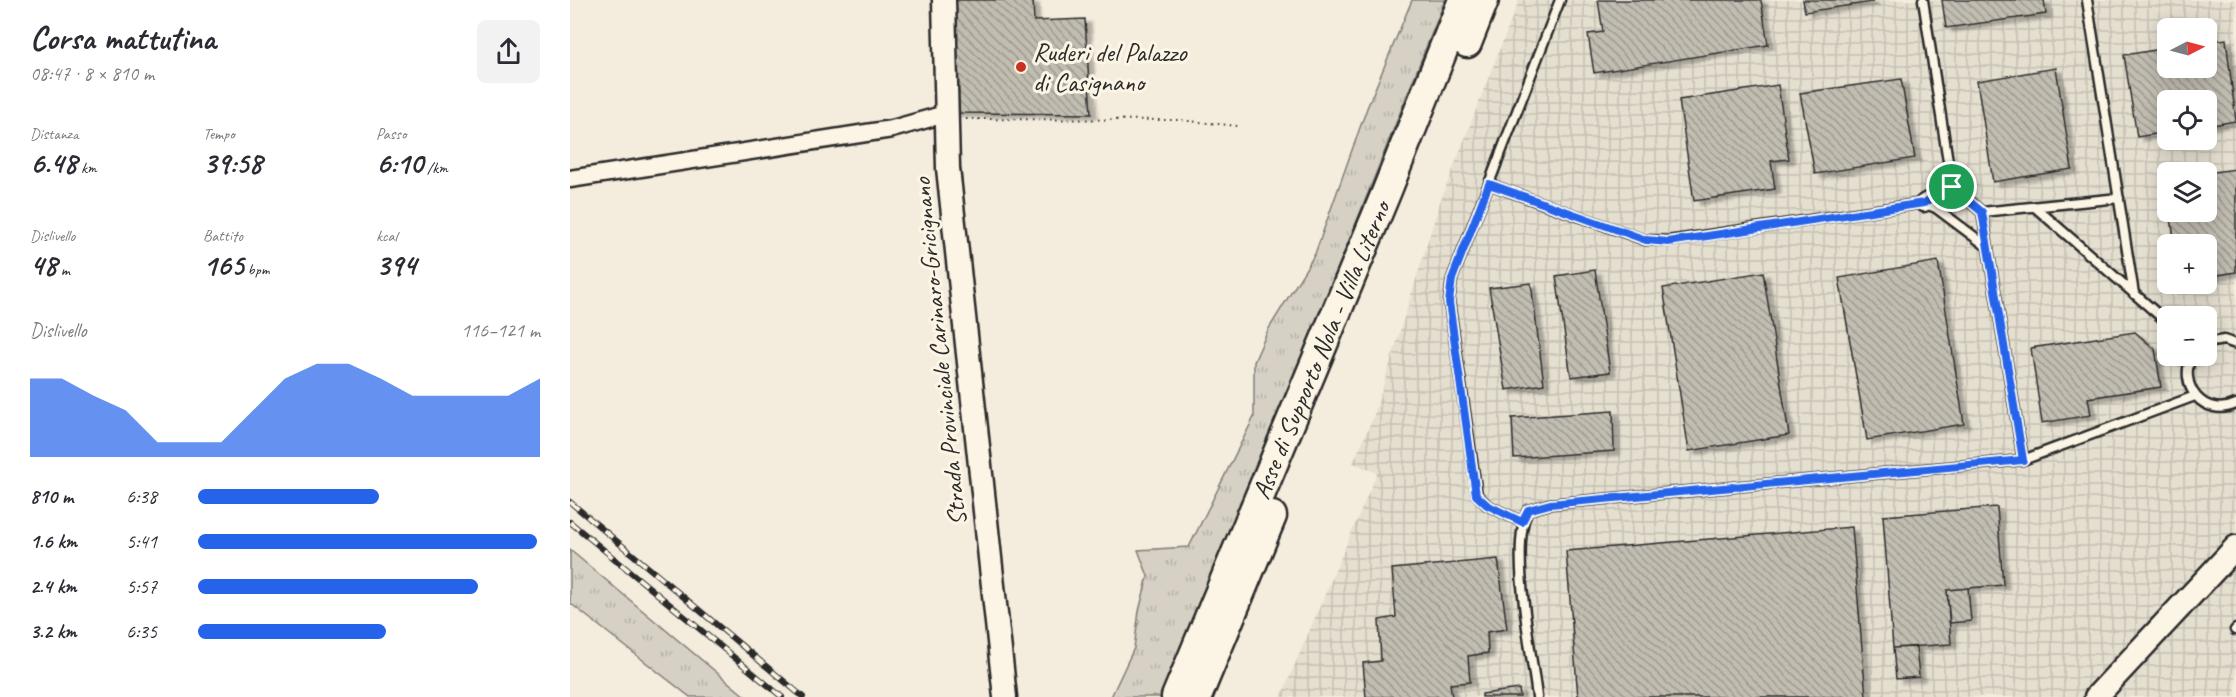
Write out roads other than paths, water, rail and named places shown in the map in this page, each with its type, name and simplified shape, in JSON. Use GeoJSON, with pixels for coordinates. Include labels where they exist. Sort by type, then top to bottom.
{"type":"FeatureCollection","features":[{"type":"Feature","properties":{"kind":"highway","name":"Asse di Supporto Nola - Villa Literno"},"geometry":{"type":"LineString","coordinates":[[1176,697],[1386,193],[1463,0]]}},
{"type":"Feature","properties":{"kind":"highway","name":"Asse di Supporto Nola - Villa Literno"},"geometry":{"type":"LineString","coordinates":[[1197,697],[1484,0]]}},
{"type":"Feature","properties":{"kind":"street","name":"Strada Provinciale Carinaro-Gricignano"},"geometry":{"type":"LineString","coordinates":[[944,0],[945,114],[949,180],[1005,697]]}},
{"type":"Feature","properties":{"kind":"street"},"geometry":{"type":"LineString","coordinates":[[570,179],[892,129],[945,114]]}},
{"type":"Feature","properties":{"kind":"street"},"geometry":{"type":"LineString","coordinates":[[1924,203],[1952,187]]}},
{"type":"Feature","properties":{"kind":"street"},"geometry":{"type":"LineString","coordinates":[[2096,697],[2236,547]]}},
{"type":"Feature","properties":{"kind":"lane"},"geometry":{"type":"LineString","coordinates":[[1522,522],[1487,505],[1476,495],[1449,302],[1452,279],[1560,0]]}},
{"type":"Feature","properties":{"kind":"lane"},"geometry":{"type":"LineString","coordinates":[[1923,0],[1952,187],[1982,212],[2023,460]]}},
{"type":"Feature","properties":{"kind":"lane"},"geometry":{"type":"LineString","coordinates":[[2087,0],[2134,294]]}},
{"type":"Feature","properties":{"kind":"lane"},"geometry":{"type":"LineString","coordinates":[[1489,184],[1646,240],[1668,242],[1924,203],[1936,208],[1988,247]]}},
{"type":"Feature","properties":{"kind":"lane"},"geometry":{"type":"LineString","coordinates":[[1982,212],[2119,198]]}},
{"type":"Feature","properties":{"kind":"lane"},"geometry":{"type":"LineString","coordinates":[[2036,208],[2157,314]]}},
{"type":"Feature","properties":{"kind":"lane"},"geometry":{"type":"LineString","coordinates":[[2217,341],[2235,341]]}},
{"type":"Feature","properties":{"kind":"lane"},"geometry":{"type":"LineString","coordinates":[[2190,366],[2187,377],[2195,396],[2211,406],[2221,408],[2236,404]]}},
{"type":"Feature","properties":{"kind":"lane"},"geometry":{"type":"LineString","coordinates":[[1537,697],[1520,557],[1522,522],[1528,510],[1550,504],[2023,460],[2195,396]]}},
{"type":"Feature","properties":{"kind":"railway"},"geometry":{"type":"LineString","coordinates":[[570,502],[803,697]]}},
{"type":"Feature","properties":{"kind":"railway"},"geometry":{"type":"LineString","coordinates":[[570,522],[782,697]]}},
{"type":"Feature","properties":{"kind":"place","name":"Ruderi del Palazzo di Casignano"},"geometry":{"type":"Point","coordinates":[1021,67]}}]}
